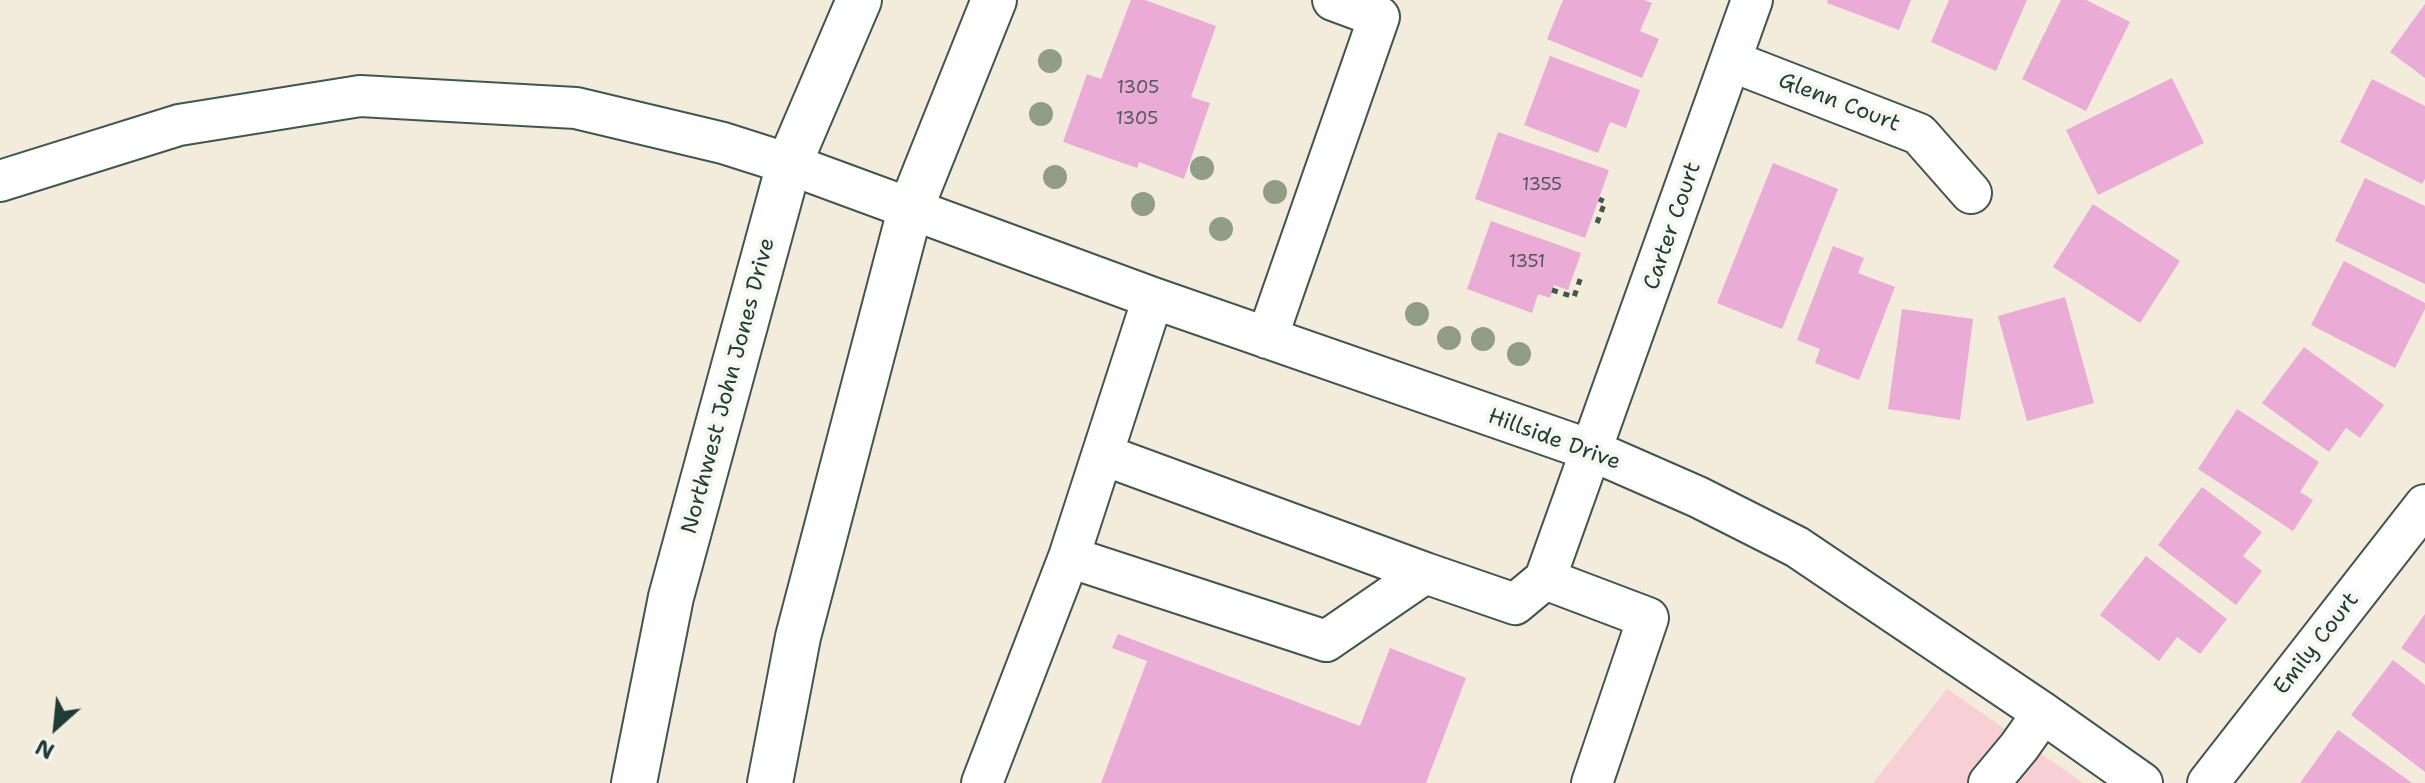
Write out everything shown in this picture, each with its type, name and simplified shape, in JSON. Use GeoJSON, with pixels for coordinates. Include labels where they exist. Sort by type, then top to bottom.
{"type":"FeatureCollection","features":[{"type":"Feature","properties":{"kind":"main road","name":"Northwest John Jones Drive"},"geometry":{"type":"LineString","coordinates":[[634,783],[671,597],[789,164],[859,0]]}},
{"type":"Feature","properties":{"kind":"main road"},"geometry":{"type":"LineString","coordinates":[[770,783],[798,637],[910,210],[994,0]]}},
{"type":"Feature","properties":{"kind":"street"},"geometry":{"type":"LineString","coordinates":[[1267,338],[1379,17],[1333,0]]}},
{"type":"Feature","properties":{"kind":"street","name":"Carter Court"},"geometry":{"type":"LineString","coordinates":[[1545,579],[1752,0]]}},
{"type":"Feature","properties":{"kind":"street","name":"Glenn Court"},"geometry":{"type":"LineString","coordinates":[[1731,61],[1919,134],[1971,193]]}},
{"type":"Feature","properties":{"kind":"street","name":"Hillside Drive"},"geometry":{"type":"LineString","coordinates":[[0,181],[179,125],[360,96],[576,108],[723,143],[789,164],[1153,298],[1593,451],[1698,497],[1797,547],[2142,783]]}},
{"type":"Feature","properties":{"kind":"street"},"geometry":{"type":"LineString","coordinates":[[982,783],[1069,557],[1153,298]]}},
{"type":"Feature","properties":{"kind":"street"},"geometry":{"type":"LineString","coordinates":[[1104,455],[1515,604],[1545,579],[1648,618],[1592,783]]}},
{"type":"Feature","properties":{"kind":"street","name":"Emily Court"},"geometry":{"type":"LineString","coordinates":[[2208,783],[2425,505]]}},
{"type":"Feature","properties":{"kind":"street"},"geometry":{"type":"LineString","coordinates":[[1069,557],[1326,641],[1425,573]]}},
{"type":"Feature","properties":{"kind":"street"},"geometry":{"type":"LineString","coordinates":[[1989,783],[2043,713]]}},
{"type":"Feature","properties":{"kind":"path"},"geometry":{"type":"LineString","coordinates":[[1597,223],[1605,202],[1599,199]]}},
{"type":"Feature","properties":{"kind":"path"},"geometry":{"type":"LineString","coordinates":[[1552,290],[1574,297],[1582,274]]}},
{"type":"Feature","properties":{"kind":"shaded area"},"geometry":{"type":"Polygon","coordinates":[[[1947,689],[2083,783],[1873,783],[1947,689]]]}},
{"type":"Feature","properties":{"kind":"building"},"geometry":{"type":"Polygon","coordinates":[[[1131,0],[1145,0],[1216,26],[1191,97],[1210,103],[1184,179],[1139,162],[1137,168],[1063,142],[1087,74],[1101,79],[1131,0]]]}},
{"type":"Feature","properties":{"kind":"building"},"geometry":{"type":"Polygon","coordinates":[[[1563,0],[1644,0],[1652,3],[1640,31],[1659,39],[1642,78],[1547,39],[1563,0]]]}},
{"type":"Feature","properties":{"kind":"building"},"geometry":{"type":"Polygon","coordinates":[[[1828,0],[1911,0],[1899,30],[1827,3],[1828,0]]]}},
{"type":"Feature","properties":{"kind":"building"},"geometry":{"type":"Polygon","coordinates":[[[1949,0],[2027,0],[1996,71],[1931,42],[1949,0]]]}},
{"type":"Feature","properties":{"kind":"building"},"geometry":{"type":"Polygon","coordinates":[[[2061,0],[2086,0],[2130,22],[2086,111],[2022,79],[2061,0]]]}},
{"type":"Feature","properties":{"kind":"building"},"geometry":{"type":"Polygon","coordinates":[[[2425,4],[2425,78],[2390,52],[2425,4]]]}},
{"type":"Feature","properties":{"kind":"building"},"geometry":{"type":"Polygon","coordinates":[[[1550,56],[1640,90],[1626,128],[1610,122],[1598,153],[1524,125],[1550,56]]]}},
{"type":"Feature","properties":{"kind":"building"},"geometry":{"type":"Polygon","coordinates":[[[2172,78],[2204,143],[2098,195],[2066,130],[2172,78]]]}},
{"type":"Feature","properties":{"kind":"building"},"geometry":{"type":"Polygon","coordinates":[[[2372,79],[2425,106],[2425,179],[2422,184],[2340,142],[2372,79]]]}},
{"type":"Feature","properties":{"kind":"building"},"geometry":{"type":"Polygon","coordinates":[[[1498,132],[1609,170],[1585,238],[1475,199],[1498,132]]]}},
{"type":"Feature","properties":{"kind":"building"},"geometry":{"type":"Polygon","coordinates":[[[1773,163],[1838,189],[1782,329],[1717,303],[1773,163]]]}},
{"type":"Feature","properties":{"kind":"building"},"geometry":{"type":"Polygon","coordinates":[[[2365,178],[2425,206],[2425,284],[2335,241],[2365,178]]]}},
{"type":"Feature","properties":{"kind":"building"},"geometry":{"type":"Polygon","coordinates":[[[2093,204],[2180,261],[2140,323],[2053,267],[2093,204]]]}},
{"type":"Feature","properties":{"kind":"building"},"geometry":{"type":"Polygon","coordinates":[[[1491,221],[1581,253],[1568,290],[1554,285],[1550,298],[1538,294],[1532,313],[1467,289],[1491,221]]]}},
{"type":"Feature","properties":{"kind":"building"},"geometry":{"type":"Polygon","coordinates":[[[1833,246],[1864,258],[1858,273],[1895,287],[1859,380],[1815,363],[1820,349],[1797,340],[1833,246]]]}},
{"type":"Feature","properties":{"kind":"building"},"geometry":{"type":"Polygon","coordinates":[[[2344,261],[2425,303],[2425,309],[2395,368],[2311,325],[2344,261]]]}},
{"type":"Feature","properties":{"kind":"building"},"geometry":{"type":"Polygon","coordinates":[[[2065,297],[2094,403],[2027,421],[1998,316],[2065,297]]]}},
{"type":"Feature","properties":{"kind":"building"},"geometry":{"type":"Polygon","coordinates":[[[1902,309],[1973,319],[1960,420],[1888,409],[1902,309]]]}},
{"type":"Feature","properties":{"kind":"building"},"geometry":{"type":"Polygon","coordinates":[[[2304,347],[2384,405],[2360,438],[2346,428],[2329,452],[2262,403],[2304,347]]]}},
{"type":"Feature","properties":{"kind":"building"},"geometry":{"type":"Polygon","coordinates":[[[2237,409],[2319,462],[2300,492],[2313,500],[2293,531],[2198,469],[2237,409]]]}},
{"type":"Feature","properties":{"kind":"building"},"geometry":{"type":"Polygon","coordinates":[[[2202,487],[2262,532],[2243,556],[2262,571],[2236,605],[2158,545],[2202,487]]]}},
{"type":"Feature","properties":{"kind":"building"},"geometry":{"type":"Polygon","coordinates":[[[2146,556],[2227,619],[2200,654],[2177,637],[2159,661],[2100,615],[2146,556]]]}},
{"type":"Feature","properties":{"kind":"building"},"geometry":{"type":"Polygon","coordinates":[[[2425,614],[2425,664],[2401,648],[2425,614]]]}},
{"type":"Feature","properties":{"kind":"building"},"geometry":{"type":"Polygon","coordinates":[[[1118,634],[1360,726],[1390,648],[1466,678],[1426,783],[1101,783],[1147,661],[1112,648],[1118,634]]]}},
{"type":"Feature","properties":{"kind":"building"},"geometry":{"type":"Polygon","coordinates":[[[2393,660],[2425,685],[2425,772],[2351,715],[2393,660]]]}},
{"type":"Feature","properties":{"kind":"building"},"geometry":{"type":"Polygon","coordinates":[[[2338,730],[2412,783],[2300,783],[2338,730]]]}}]}
